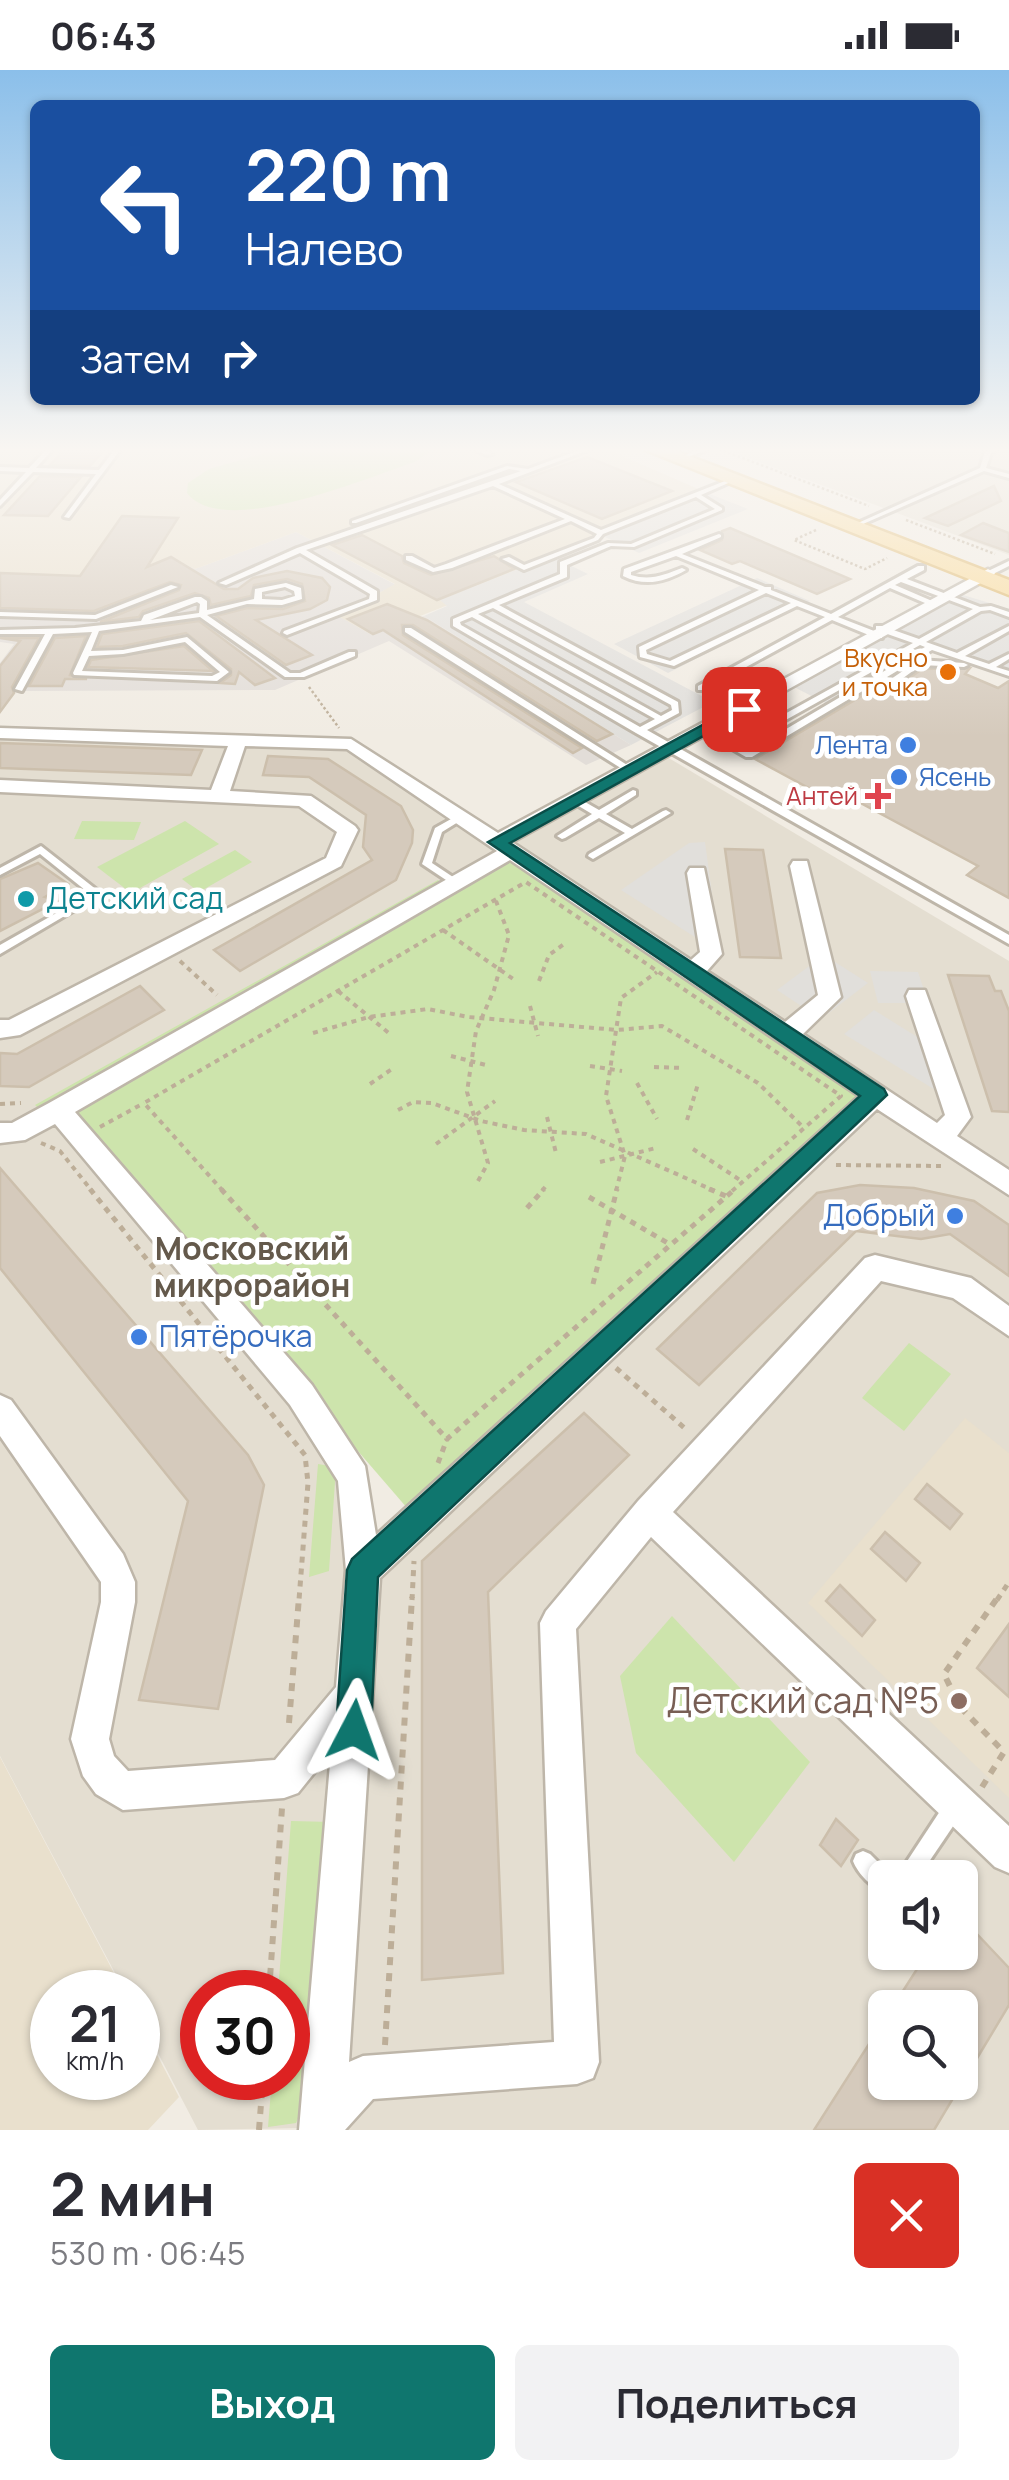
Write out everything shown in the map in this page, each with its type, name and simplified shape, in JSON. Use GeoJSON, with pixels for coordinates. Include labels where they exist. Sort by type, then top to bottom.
{"type":"FeatureCollection","features":[{"type":"Feature","properties":{"kind":"main road"},"geometry":{"type":"LineString","coordinates":[[920,545],[1001,573]]}},
{"type":"Feature","properties":{"kind":"main road"},"geometry":{"type":"LineString","coordinates":[[923,545],[1001,573]]}},
{"type":"Feature","properties":{"kind":"street"},"geometry":{"type":"LineString","coordinates":[[8,1133],[58,1110],[455,883],[575,800],[941,600],[1001,573]]}},
{"type":"Feature","properties":{"kind":"street"},"geometry":{"type":"LineString","coordinates":[[0,733],[351,744],[1009,1184]]}},
{"type":"Feature","properties":{"kind":"street"},"geometry":{"type":"LineString","coordinates":[[219,794],[239,739]]}},
{"type":"Feature","properties":{"kind":"street"},"geometry":{"type":"LineString","coordinates":[[0,786],[304,800],[348,830],[334,862],[12,1029],[0,1029]]}},
{"type":"Feature","properties":{"kind":"street"},"geometry":{"type":"LineString","coordinates":[[786,1035],[830,997],[800,866]]}},
{"type":"Feature","properties":{"kind":"street"},"geometry":{"type":"LineString","coordinates":[[692,972],[711,954],[698,873]]}},
{"type":"Feature","properties":{"kind":"street"},"geometry":{"type":"LineString","coordinates":[[917,996],[958,1117],[940,1137]]}},
{"type":"Feature","properties":{"kind":"street"},"geometry":{"type":"LineString","coordinates":[[363,1570],[876,1095]]}},
{"type":"Feature","properties":{"kind":"street"},"geometry":{"type":"LineString","coordinates":[[58,1110],[301,1396],[354,1477],[363,1570],[357,1691],[318,2116]]}},
{"type":"Feature","properties":{"kind":"street"},"geometry":{"type":"LineString","coordinates":[[318,2116],[363,2078],[577,2062],[558,1623],[650,1513],[875,1267],[961,1287],[1009,1323]]}},
{"type":"Feature","properties":{"kind":"street"},"geometry":{"type":"LineString","coordinates":[[0,1410],[112,1566],[118,1582],[118,1602],[90,1739],[94,1761],[105,1780],[123,1791],[284,1779],[357,1691]]}},
{"type":"Feature","properties":{"kind":"street"},"geometry":{"type":"LineString","coordinates":[[650,1513],[1009,1853]]}},
{"type":"Feature","properties":{"kind":"lane"},"geometry":{"type":"LineString","coordinates":[[224,583],[314,545]]}},
{"type":"Feature","properties":{"kind":"lane"},"geometry":{"type":"LineString","coordinates":[[409,558],[433,570],[504,545]]}},
{"type":"Feature","properties":{"kind":"lane"},"geometry":{"type":"LineString","coordinates":[[506,559],[524,568],[581,545]]}},
{"type":"Feature","properties":{"kind":"lane"},"geometry":{"type":"LineString","coordinates":[[607,545],[563,564],[564,576],[456,621],[458,626],[1009,940]]}},
{"type":"Feature","properties":{"kind":"lane"},"geometry":{"type":"LineString","coordinates":[[682,570],[656,582],[643,583],[627,576],[627,570],[697,545]]}},
{"type":"Feature","properties":{"kind":"lane"},"geometry":{"type":"LineString","coordinates":[[287,633],[373,600],[374,593],[300,550]]}},
{"type":"Feature","properties":{"kind":"lane"},"geometry":{"type":"LineString","coordinates":[[676,554],[729,578],[990,667],[1009,677]]}},
{"type":"Feature","properties":{"kind":"lane"},"geometry":{"type":"LineString","coordinates":[[701,688],[921,568]]}},
{"type":"Feature","properties":{"kind":"lane"},"geometry":{"type":"LineString","coordinates":[[901,579],[941,600]]}},
{"type":"Feature","properties":{"kind":"lane"},"geometry":{"type":"LineString","coordinates":[[889,585],[1009,615]]}},
{"type":"Feature","properties":{"kind":"lane"},"geometry":{"type":"LineString","coordinates":[[0,632],[96,632],[258,600],[288,603],[299,597],[298,590],[272,586],[258,592],[258,600]]}},
{"type":"Feature","properties":{"kind":"lane"},"geometry":{"type":"LineString","coordinates":[[0,614],[96,617],[174,588]]}},
{"type":"Feature","properties":{"kind":"lane"},"geometry":{"type":"LineString","coordinates":[[768,589],[642,649],[643,655],[671,664],[798,602]]}},
{"type":"Feature","properties":{"kind":"lane"},"geometry":{"type":"LineString","coordinates":[[144,624],[146,618],[191,600],[204,602],[202,614]]}},
{"type":"Feature","properties":{"kind":"lane"},"geometry":{"type":"LineString","coordinates":[[493,605],[675,704],[676,711],[639,731]]}},
{"type":"Feature","properties":{"kind":"lane"},"geometry":{"type":"LineString","coordinates":[[930,647],[749,755],[732,746],[979,609]]}},
{"type":"Feature","properties":{"kind":"lane"},"geometry":{"type":"LineString","coordinates":[[202,614],[288,675],[301,676],[352,654]]}},
{"type":"Feature","properties":{"kind":"lane"},"geometry":{"type":"LineString","coordinates":[[472,614],[661,720]]}},
{"type":"Feature","properties":{"kind":"lane"},"geometry":{"type":"LineString","coordinates":[[958,656],[1009,628]]}},
{"type":"Feature","properties":{"kind":"lane"},"geometry":{"type":"LineString","coordinates":[[408,630],[630,770]]}},
{"type":"Feature","properties":{"kind":"lane"},"geometry":{"type":"LineString","coordinates":[[86,654],[123,652],[187,639],[225,672],[214,680],[77,673],[96,632]]}},
{"type":"Feature","properties":{"kind":"lane"},"geometry":{"type":"LineString","coordinates":[[19,689],[50,633]]}},
{"type":"Feature","properties":{"kind":"lane"},"geometry":{"type":"LineString","coordinates":[[990,667],[1009,656]]}},
{"type":"Feature","properties":{"kind":"lane"},"geometry":{"type":"LineString","coordinates":[[881,677],[892,682],[920,662],[942,661],[1009,677]]}},
{"type":"Feature","properties":{"kind":"lane"},"geometry":{"type":"LineString","coordinates":[[562,836],[633,793]]}},
{"type":"Feature","properties":{"kind":"lane"},"geometry":{"type":"LineString","coordinates":[[575,800],[632,833]]}},
{"type":"Feature","properties":{"kind":"lane"},"geometry":{"type":"LineString","coordinates":[[593,856],[666,813]]}},
{"type":"Feature","properties":{"kind":"lane"},"geometry":{"type":"LineString","coordinates":[[455,883],[427,864],[438,830],[460,817]]}},
{"type":"Feature","properties":{"kind":"lane"},"geometry":{"type":"LineString","coordinates":[[0,872],[41,849],[97,894],[0,950]]}},
{"type":"Feature","properties":{"kind":"lane"},"geometry":{"type":"LineString","coordinates":[[920,1860],[961,1808]]}},
{"type":"Feature","properties":{"kind":"lane"},"geometry":{"type":"LineString","coordinates":[[864,1860],[868,1865]]}},
{"type":"Feature","properties":{"kind":"path"},"geometry":{"type":"LineString","coordinates":[[807,545],[865,569],[892,556]]}},
{"type":"Feature","properties":{"kind":"path"},"geometry":{"type":"LineString","coordinates":[[948,545],[1001,573]]}},
{"type":"Feature","properties":{"kind":"path"},"geometry":{"type":"LineString","coordinates":[[301,676],[351,744]]}},
{"type":"Feature","properties":{"kind":"path"},"geometry":{"type":"LineString","coordinates":[[82,1137],[526,882],[841,1096],[447,1439],[144,1102]]}},
{"type":"Feature","properties":{"kind":"path"},"geometry":{"type":"LineString","coordinates":[[478,1181],[488,1163],[466,1092],[481,1019],[509,935],[495,900]]}},
{"type":"Feature","properties":{"kind":"path"},"geometry":{"type":"LineString","coordinates":[[443,930],[516,981]]}},
{"type":"Feature","properties":{"kind":"path"},"geometry":{"type":"LineString","coordinates":[[540,980],[549,954],[564,944]]}},
{"type":"Feature","properties":{"kind":"path"},"geometry":{"type":"LineString","coordinates":[[169,950],[220,998]]}},
{"type":"Feature","properties":{"kind":"path"},"geometry":{"type":"LineString","coordinates":[[592,1284],[624,1154],[606,1096],[620,998],[658,971]]}},
{"type":"Feature","properties":{"kind":"path"},"geometry":{"type":"LineString","coordinates":[[338,990],[390,1034]]}},
{"type":"Feature","properties":{"kind":"path"},"geometry":{"type":"LineString","coordinates":[[530,1006],[538,1036]]}},
{"type":"Feature","properties":{"kind":"path"},"geometry":{"type":"LineString","coordinates":[[313,1033],[370,1017],[428,1009],[481,1019],[617,1030],[662,1026],[701,1045],[758,1083],[804,1128]]}},
{"type":"Feature","properties":{"kind":"path"},"geometry":{"type":"LineString","coordinates":[[451,1056],[486,1065]]}},
{"type":"Feature","properties":{"kind":"path"},"geometry":{"type":"LineString","coordinates":[[590,1066],[622,1071]]}},
{"type":"Feature","properties":{"kind":"path"},"geometry":{"type":"LineString","coordinates":[[654,1067],[683,1068]]}},
{"type":"Feature","properties":{"kind":"path"},"geometry":{"type":"LineString","coordinates":[[370,1084],[392,1069]]}},
{"type":"Feature","properties":{"kind":"path"},"geometry":{"type":"LineString","coordinates":[[636,1083],[657,1119]]}},
{"type":"Feature","properties":{"kind":"path"},"geometry":{"type":"LineString","coordinates":[[687,1120],[698,1084]]}},
{"type":"Feature","properties":{"kind":"path"},"geometry":{"type":"LineString","coordinates":[[436,1144],[496,1101]]}},
{"type":"Feature","properties":{"kind":"path"},"geometry":{"type":"LineString","coordinates":[[398,1110],[412,1102],[432,1103],[524,1130],[586,1134],[726,1196]]}},
{"type":"Feature","properties":{"kind":"path"},"geometry":{"type":"LineString","coordinates":[[548,1117],[547,1130],[556,1153]]}},
{"type":"Feature","properties":{"kind":"path"},"geometry":{"type":"LineString","coordinates":[[8,1133],[60,1151],[305,1455]]}},
{"type":"Feature","properties":{"kind":"path"},"geometry":{"type":"LineString","coordinates":[[600,1162],[656,1148]]}},
{"type":"Feature","properties":{"kind":"path"},"geometry":{"type":"LineString","coordinates":[[693,1149],[743,1182]]}},
{"type":"Feature","properties":{"kind":"path"},"geometry":{"type":"LineString","coordinates":[[798,1166],[953,1166]]}},
{"type":"Feature","properties":{"kind":"path"},"geometry":{"type":"LineString","coordinates":[[528,1208],[546,1186]]}},
{"type":"Feature","properties":{"kind":"path"},"geometry":{"type":"LineString","coordinates":[[590,1198],[671,1245]]}},
{"type":"Feature","properties":{"kind":"path"},"geometry":{"type":"LineString","coordinates":[[603,1357],[709,1449]]}},
{"type":"Feature","properties":{"kind":"path"},"geometry":{"type":"LineString","coordinates":[[385,2055],[414,1554]]}},
{"type":"Feature","properties":{"kind":"path"},"geometry":{"type":"LineString","coordinates":[[961,1808],[1006,1755],[960,1709],[946,1688],[944,1674],[1009,1582]]}},
{"type":"Feature","properties":{"kind":"path"},"geometry":{"type":"LineString","coordinates":[[259,2130],[261,2100]]}},
{"type":"Feature","properties":{"kind":"shaded area"},"geometry":{"type":"Polygon","coordinates":[[[0,545],[260,545],[195,569],[184,564],[108,593],[0,597],[0,545]]]}},
{"type":"Feature","properties":{"kind":"shaded area"},"geometry":{"type":"Polygon","coordinates":[[[260,545],[321,545],[396,585],[339,616],[372,635],[424,616],[631,745],[586,765],[389,641],[275,690],[19,691],[0,682],[0,663],[14,644],[0,642],[0,597],[108,593],[185,564],[195,569],[260,545]]]}},
{"type":"Feature","properties":{"kind":"shaded area"},"geometry":{"type":"Polygon","coordinates":[[[321,545],[580,545],[441,600],[448,605],[372,635],[338,616],[395,584],[321,545]]]}},
{"type":"Feature","properties":{"kind":"shaded area"},"geometry":{"type":"Polygon","coordinates":[[[622,545],[658,545],[639,553],[622,545]]]}},
{"type":"Feature","properties":{"kind":"shaded area"},"geometry":{"type":"Polygon","coordinates":[[[983,545],[1009,545],[1009,555],[983,545]]]}},
{"type":"Feature","properties":{"kind":"shaded area"},"geometry":{"type":"Polygon","coordinates":[[[551,556],[588,574],[524,602],[713,702],[631,745],[424,616],[447,606],[440,600],[551,556]]]}},
{"type":"Feature","properties":{"kind":"shaded area"},"geometry":{"type":"Polygon","coordinates":[[[757,578],[810,601],[668,673],[614,644],[757,578]]]}},
{"type":"Feature","properties":{"kind":"shaded area"},"geometry":{"type":"Polygon","coordinates":[[[960,594],[1009,609],[1009,671],[941,651],[913,650],[833,707],[794,687],[960,594]]]}},
{"type":"Feature","properties":{"kind":"shaded area"},"geometry":{"type":"Polygon","coordinates":[[[0,730],[349,741],[508,851],[31,1115],[0,1123],[0,730]]]}},
{"type":"Feature","properties":{"kind":"shaded area"},"geometry":{"type":"Polygon","coordinates":[[[657,751],[1009,961],[1009,1176],[498,836],[657,751]]]}},
{"type":"Feature","properties":{"kind":"shaded area"},"geometry":{"type":"Polygon","coordinates":[[[705,842],[720,953],[621,890],[689,843],[705,842]]]}},
{"type":"Feature","properties":{"kind":"shaded area"},"geometry":{"type":"Polygon","coordinates":[[[824,955],[868,983],[821,1019],[777,990],[824,955]]]}},
{"type":"Feature","properties":{"kind":"shaded area"},"geometry":{"type":"Polygon","coordinates":[[[870,971],[918,972],[963,1107],[844,1034],[874,1010],[919,1038],[907,1003],[878,1003],[870,971]]]}},
{"type":"Feature","properties":{"kind":"shaded area"},"geometry":{"type":"Polygon","coordinates":[[[877,1097],[1009,1186],[1009,2130],[330,2130],[369,1571],[877,1097]]]}},
{"type":"Feature","properties":{"kind":"shaded area"},"geometry":{"type":"Polygon","coordinates":[[[56,1113],[296,1398],[350,1480],[358,1571],[310,2032],[310,1970],[180,1970],[180,2096],[160,2057],[160,1970],[113,1970],[0,1756],[0,1135],[56,1113]]]}},
{"type":"Feature","properties":{"kind":"shaded area","name":"Детский сад №5"},"geometry":{"type":"Polygon","coordinates":[[[965,1418],[1009,1453],[1009,1798],[808,1603],[965,1418]]]}},
{"type":"Feature","properties":{"kind":"shaded area"},"geometry":{"type":"Polygon","coordinates":[[[0,1757],[112,1970],[30,1970],[30,2100],[160,2100],[160,2060],[179,2097],[148,2130],[0,2130],[0,1757]]]}},
{"type":"Feature","properties":{"kind":"shaded area"},"geometry":{"type":"Polygon","coordinates":[[[182,2100],[303,2100],[300,2128],[198,2130],[182,2100]]]}},
{"type":"Feature","properties":{"kind":"green space"},"geometry":{"type":"Polygon","coordinates":[[[82,821],[141,822],[134,840],[74,839],[82,821]]]}},
{"type":"Feature","properties":{"kind":"green space"},"geometry":{"type":"Polygon","coordinates":[[[185,821],[219,844],[131,893],[97,867],[185,821]]]}},
{"type":"Feature","properties":{"kind":"green space"},"geometry":{"type":"Polygon","coordinates":[[[235,850],[252,862],[199,892],[182,879],[235,850]]]}},
{"type":"Feature","properties":{"kind":"green space"},"geometry":{"type":"Polygon","coordinates":[[[510,854],[872,1093],[414,1516],[64,1111],[510,854]]]}},
{"type":"Feature","properties":{"kind":"green space"},"geometry":{"type":"Polygon","coordinates":[[[438,880],[441,882],[38,1108],[35,1105],[438,880]]]}},
{"type":"Feature","properties":{"kind":"green space"},"geometry":{"type":"Polygon","coordinates":[[[909,1343],[951,1374],[904,1431],[862,1398],[909,1343]]]}},
{"type":"Feature","properties":{"kind":"green space"},"geometry":{"type":"Polygon","coordinates":[[[318,1464],[336,1467],[329,1571],[309,1577],[318,1464]]]}},
{"type":"Feature","properties":{"kind":"green space"},"geometry":{"type":"Polygon","coordinates":[[[672,1616],[810,1762],[734,1862],[636,1753],[620,1676],[672,1616]]]}},
{"type":"Feature","properties":{"kind":"green space"},"geometry":{"type":"Polygon","coordinates":[[[291,1821],[332,1822],[310,2093],[310,1970],[280,1970],[291,1821]]]}},
{"type":"Feature","properties":{"kind":"green space"},"geometry":{"type":"Polygon","coordinates":[[[270,2100],[307,2100],[296,2123],[268,2127],[270,2100]]]}},
{"type":"Feature","properties":{"kind":"building"},"geometry":{"type":"Polygon","coordinates":[[[102,545],[161,545],[147,567],[171,557],[224,589],[238,589],[253,578],[287,571],[322,578],[330,587],[327,600],[310,609],[256,620],[312,655],[286,665],[216,616],[247,608],[283,609],[305,601],[302,584],[287,579],[254,585],[251,596],[211,605],[209,598],[195,593],[143,611],[139,617],[100,622],[179,590],[181,585],[170,582],[94,611],[0,608],[0,573],[80,576],[102,545]]]}},
{"type":"Feature","properties":{"kind":"building"},"geometry":{"type":"Polygon","coordinates":[[[332,545],[381,545],[402,556],[404,563],[431,575],[494,556],[514,569],[437,600],[332,545]]]}},
{"type":"Feature","properties":{"kind":"building"},"geometry":{"type":"Polygon","coordinates":[[[711,545],[770,545],[850,579],[817,594],[740,561],[732,564],[700,550],[711,545]]]}},
{"type":"Feature","properties":{"kind":"building"},"geometry":{"type":"Polygon","coordinates":[[[990,545],[1009,545],[1009,552],[990,545]]]}},
{"type":"Feature","properties":{"kind":"building"},"geometry":{"type":"Polygon","coordinates":[[[387,604],[427,620],[612,734],[597,741],[413,625],[402,625],[403,635],[582,748],[573,753],[383,630],[373,634],[348,619],[387,604]]]}},
{"type":"Feature","properties":{"kind":"building"},"geometry":{"type":"Polygon","coordinates":[[[199,621],[275,678],[255,685],[239,672],[235,684],[220,683],[231,675],[231,669],[186,633],[123,646],[97,647],[102,634],[199,621]]]}},
{"type":"Feature","properties":{"kind":"building"},"geometry":{"type":"Polygon","coordinates":[[[86,636],[70,675],[87,679],[65,679],[62,686],[29,686],[55,638],[86,636]]]}},
{"type":"Feature","properties":{"kind":"building"},"geometry":{"type":"Polygon","coordinates":[[[0,638],[39,638],[12,687],[14,693],[0,712],[0,666],[20,641],[0,638]]]}},
{"type":"Feature","properties":{"kind":"building"},"geometry":{"type":"Polygon","coordinates":[[[184,646],[213,671],[88,667],[91,660],[184,646]]]}},
{"type":"Feature","properties":{"kind":"building","name":"Ясень"},"geometry":{"type":"Polygon","coordinates":[[[970,668],[965,674],[998,688],[1009,681],[1009,898],[967,875],[978,866],[853,799],[842,806],[755,759],[882,684],[897,687],[922,669],[970,668]]]}},
{"type":"Feature","properties":{"kind":"building"},"geometry":{"type":"Polygon","coordinates":[[[0,743],[202,750],[191,775],[0,768],[0,743]]]}},
{"type":"Feature","properties":{"kind":"building"},"geometry":{"type":"Polygon","coordinates":[[[268,756],[328,759],[401,806],[413,830],[412,843],[396,880],[240,971],[214,950],[372,860],[363,847],[366,815],[309,777],[263,775],[268,756]]]}},
{"type":"Feature","properties":{"kind":"building"},"geometry":{"type":"Polygon","coordinates":[[[725,849],[763,850],[781,958],[740,957],[725,849]]]}},
{"type":"Feature","properties":{"kind":"building","name":"Детский сад"},"geometry":{"type":"Polygon","coordinates":[[[38,863],[68,884],[45,897],[58,901],[0,931],[0,879],[38,863]]]}},
{"type":"Feature","properties":{"kind":"building"},"geometry":{"type":"Polygon","coordinates":[[[948,975],[989,976],[995,991],[1001,991],[1009,1011],[1009,1112],[992,1111],[948,975]]]}},
{"type":"Feature","properties":{"kind":"building"},"geometry":{"type":"Polygon","coordinates":[[[140,986],[164,1010],[29,1087],[0,1086],[0,1053],[17,1054],[140,986]]]}},
{"type":"Feature","properties":{"kind":"building"},"geometry":{"type":"Polygon","coordinates":[[[0,1168],[248,1455],[264,1485],[218,1709],[139,1700],[188,1501],[0,1268],[0,1168]]]}},
{"type":"Feature","properties":{"kind":"building"},"geometry":{"type":"Polygon","coordinates":[[[860,1185],[914,1188],[974,1201],[1009,1225],[1009,1276],[950,1234],[921,1239],[856,1231],[699,1385],[657,1349],[817,1193],[860,1185]]]}},
{"type":"Feature","properties":{"kind":"building"},"geometry":{"type":"Polygon","coordinates":[[[584,1413],[629,1455],[488,1592],[503,1973],[422,1980],[422,1561],[584,1413]]]}},
{"type":"Feature","properties":{"kind":"building"},"geometry":{"type":"Polygon","coordinates":[[[927,1484],[962,1514],[950,1529],[915,1499],[927,1484]]]}},
{"type":"Feature","properties":{"kind":"building"},"geometry":{"type":"Polygon","coordinates":[[[885,1532],[920,1563],[906,1581],[871,1549],[885,1532]]]}},
{"type":"Feature","properties":{"kind":"building"},"geometry":{"type":"Polygon","coordinates":[[[840,1585],[875,1620],[862,1636],[826,1601],[840,1585]]]}},
{"type":"Feature","properties":{"kind":"building"},"geometry":{"type":"Polygon","coordinates":[[[1009,1624],[1009,1697],[977,1668],[1009,1624]]]}},
{"type":"Feature","properties":{"kind":"building"},"geometry":{"type":"Polygon","coordinates":[[[836,1819],[858,1840],[841,1866],[820,1845],[836,1819]]]}},
{"type":"Feature","properties":{"kind":"building"},"geometry":{"type":"Polygon","coordinates":[[[978,1935],[1009,1968],[1009,2005],[978,2057],[978,1990],[904,1990],[916,1970],[978,1970],[978,1935]]]}},
{"type":"Feature","properties":{"kind":"building"},"geometry":{"type":"Polygon","coordinates":[[[868,2046],[868,2100],[952,2100],[934,2130],[814,2130],[868,2046]]]}},
{"type":"Feature","properties":{"kind":"place","name":"Вкусно и точка"},"geometry":{"type":"Point","coordinates":[948,672]}},
{"type":"Feature","properties":{"kind":"place","name":"Лента"},"geometry":{"type":"Point","coordinates":[908,745]}},
{"type":"Feature","properties":{"kind":"place","name":"Ясень"},"geometry":{"type":"Point","coordinates":[899,777]}},
{"type":"Feature","properties":{"kind":"place","name":"Антей"},"geometry":{"type":"Point","coordinates":[878,796]}},
{"type":"Feature","properties":{"kind":"place","name":"Детский сад"},"geometry":{"type":"Point","coordinates":[26,899]}},
{"type":"Feature","properties":{"kind":"place","name":"Добрый"},"geometry":{"type":"Point","coordinates":[955,1216]}},
{"type":"Feature","properties":{"kind":"place","name":"Пятёрочка"},"geometry":{"type":"Point","coordinates":[139,1337]}},
{"type":"Feature","properties":{"kind":"place","name":"Детский сад №5"},"geometry":{"type":"Point","coordinates":[959,1701]}},
{"type":"Feature","properties":{"kind":"district","name":"Московский микрорайон"},"geometry":{"type":"Point","coordinates":[252,1268]}},
{"type":"Feature","properties":{"kind":"route"},"geometry":{"type":"LineString","coordinates":[[354,1730],[363,1570],[876,1095],[497,842],[744,709]]}}]}
